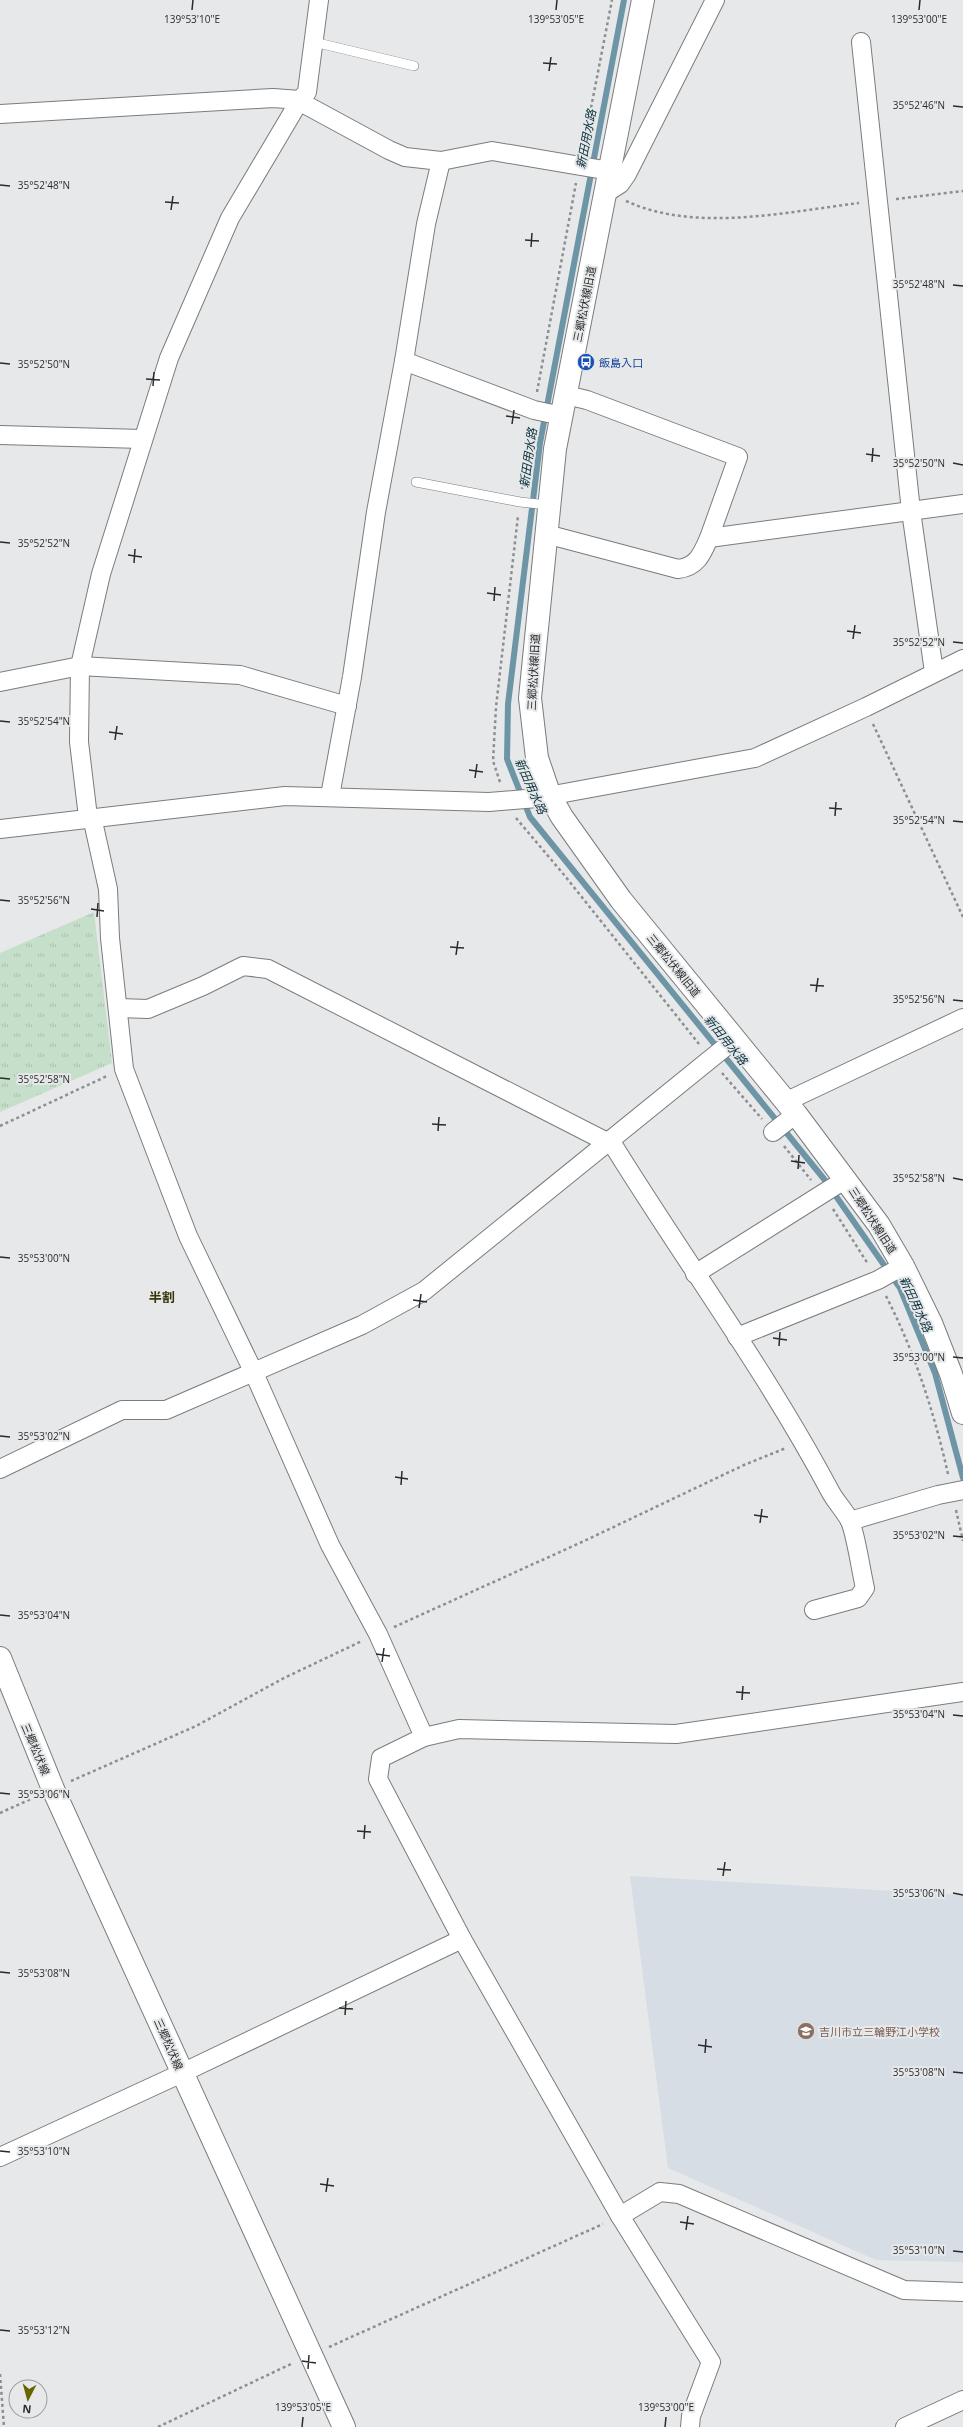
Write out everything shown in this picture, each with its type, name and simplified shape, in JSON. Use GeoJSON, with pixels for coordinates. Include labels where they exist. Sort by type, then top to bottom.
{"type":"FeatureCollection","features":[{"type":"Feature","properties":{"kind":"street"},"geometry":{"type":"LineString","coordinates":[[320,0],[307,92],[300,100],[230,218],[169,358],[142,439],[101,574],[80,666],[79,742],[90,817],[108,889],[110,938],[119,1008],[124,1069],[188,1236],[254,1373],[330,1545],[378,1634],[424,1737]]}},
{"type":"Feature","properties":{"kind":"street","name":"三郷松伏線旧道"},"geometry":{"type":"LineString","coordinates":[[643,0],[605,170],[606,193],[560,408],[544,505],[546,534],[530,698],[543,797],[562,817],[622,900],[730,1043],[790,1112],[835,1186],[879,1225],[899,1269],[957,1371],[963,1413]]}},
{"type":"Feature","properties":{"kind":"street"},"geometry":{"type":"LineString","coordinates":[[606,193],[620,184],[627,174],[715,0]]}},
{"type":"Feature","properties":{"kind":"street"},"geometry":{"type":"LineString","coordinates":[[861,42],[911,511],[934,672]]}},
{"type":"Feature","properties":{"kind":"street"},"geometry":{"type":"LineString","coordinates":[[0,114],[273,98],[300,100],[389,150],[405,157],[441,161],[492,151],[510,152],[605,170]]}},
{"type":"Feature","properties":{"kind":"street"},"geometry":{"type":"LineString","coordinates":[[330,796],[347,706],[376,512],[404,360],[426,224],[441,161]]}},
{"type":"Feature","properties":{"kind":"street"},"geometry":{"type":"LineString","coordinates":[[404,360],[534,410],[560,408],[587,400],[738,457],[700,560],[686,568],[678,570],[546,534]]}},
{"type":"Feature","properties":{"kind":"street"},"geometry":{"type":"LineString","coordinates":[[0,435],[142,439]]}},
{"type":"Feature","properties":{"kind":"street"},"geometry":{"type":"LineString","coordinates":[[708,538],[963,504]]}},
{"type":"Feature","properties":{"kind":"street"},"geometry":{"type":"LineString","coordinates":[[0,829],[90,817],[285,796],[330,796],[508,802],[543,797],[754,758],[866,707],[934,672],[963,659]]}},
{"type":"Feature","properties":{"kind":"street"},"geometry":{"type":"LineString","coordinates":[[0,682],[80,666],[240,675],[347,706]]}},
{"type":"Feature","properties":{"kind":"street"},"geometry":{"type":"LineString","coordinates":[[119,1008],[148,1009],[203,986],[243,966],[268,969],[608,1141],[737,1337],[803,1441],[838,1506],[850,1521],[866,1588],[858,1598],[814,1610]]}},
{"type":"Feature","properties":{"kind":"street"},"geometry":{"type":"LineString","coordinates":[[773,1132],[790,1112],[963,1018]]}},
{"type":"Feature","properties":{"kind":"street"},"geometry":{"type":"LineString","coordinates":[[0,1469],[122,1410],[166,1410],[362,1325],[424,1291],[730,1043]]}},
{"type":"Feature","properties":{"kind":"street"},"geometry":{"type":"LineString","coordinates":[[695,1274],[835,1186]]}},
{"type":"Feature","properties":{"kind":"street"},"geometry":{"type":"LineString","coordinates":[[737,1337],[878,1280],[899,1269]]}},
{"type":"Feature","properties":{"kind":"street"},"geometry":{"type":"LineString","coordinates":[[850,1521],[958,1491]]}},
{"type":"Feature","properties":{"kind":"street","name":"三郷松伏線"},"geometry":{"type":"LineString","coordinates":[[0,1658],[53,1789],[344,2427]]}},
{"type":"Feature","properties":{"kind":"street"},"geometry":{"type":"LineString","coordinates":[[690,2427],[691,2416],[711,2362],[620,2216],[462,1939],[378,1779],[381,1758],[424,1737],[459,1729],[676,1734],[963,1692]]}},
{"type":"Feature","properties":{"kind":"street"},"geometry":{"type":"LineString","coordinates":[[0,2157],[182,2073],[462,1939]]}},
{"type":"Feature","properties":{"kind":"street"},"geometry":{"type":"LineString","coordinates":[[620,2216],[660,2192],[679,2194],[904,2290],[963,2292]]}},
{"type":"Feature","properties":{"kind":"street"},"geometry":{"type":"LineString","coordinates":[[905,2427],[963,2400]]}},
{"type":"Feature","properties":{"kind":"lane"},"geometry":{"type":"LineString","coordinates":[[314,42],[414,66]]}},
{"type":"Feature","properties":{"kind":"lane"},"geometry":{"type":"LineString","coordinates":[[416,482],[544,505]]}},
{"type":"Feature","properties":{"kind":"path"},"geometry":{"type":"LineString","coordinates":[[606,193],[641,208],[668,216],[709,219],[963,191]]}},
{"type":"Feature","properties":{"kind":"path"},"geometry":{"type":"LineString","coordinates":[[866,707],[963,917]]}},
{"type":"Feature","properties":{"kind":"path"},"geometry":{"type":"LineString","coordinates":[[0,1126],[124,1069]]}},
{"type":"Feature","properties":{"kind":"path"},"geometry":{"type":"LineString","coordinates":[[0,1813],[196,1726],[284,1678],[378,1634],[582,1542],[744,1465],[803,1441]]}},
{"type":"Feature","properties":{"kind":"path"},"geometry":{"type":"LineString","coordinates":[[958,1491],[963,1541]]}},
{"type":"Feature","properties":{"kind":"path"},"geometry":{"type":"LineString","coordinates":[[158,2427],[311,2355],[620,2216]]}},
{"type":"Feature","properties":{"kind":"path"},"geometry":{"type":"LineString","coordinates":[[0,2374],[4,2427]]}},
{"type":"Feature","properties":{"kind":"shaded area","name":"吉川市立三輪野江小学校"},"geometry":{"type":"Polygon","coordinates":[[[630,1876],[963,1895],[963,2262],[876,2260],[668,2168],[630,1876]]]}},
{"type":"Feature","properties":{"kind":"green space"},"geometry":{"type":"Polygon","coordinates":[[[94,912],[112,1063],[0,1112],[0,953],[94,912]]]}},
{"type":"Feature","properties":{"kind":"waterway","name":"新田用水路"},"geometry":{"type":"LineString","coordinates":[[624,0],[540,443],[508,704],[507,759],[530,817],[824,1179],[900,1288],[935,1373],[963,1478]]}},
{"type":"Feature","properties":{"kind":"place","name":"飯島入口"},"geometry":{"type":"Point","coordinates":[586,362]}},
{"type":"Feature","properties":{"kind":"place","name":"吉川市立三輪野江小学校"},"geometry":{"type":"Point","coordinates":[806,2031]}},
{"type":"Feature","properties":{"kind":"district","name":"半割"},"geometry":{"type":"Point","coordinates":[162,1297]}}]}
